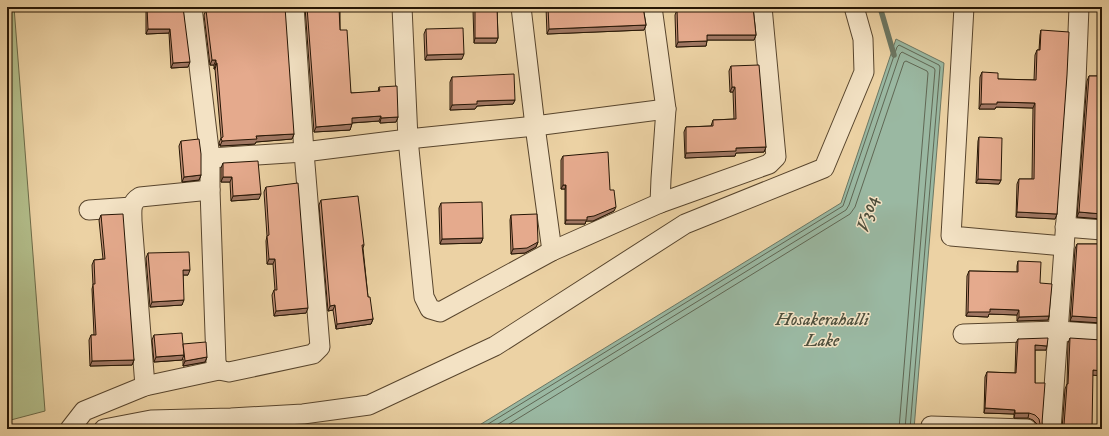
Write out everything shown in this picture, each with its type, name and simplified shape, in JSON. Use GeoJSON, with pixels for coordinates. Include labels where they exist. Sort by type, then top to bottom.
{"type":"FeatureCollection","features":[{"type":"Feature","properties":{"kind":"street"},"geometry":{"type":"LineString","coordinates":[[192,7],[210,158],[216,362],[219,370]]}},
{"type":"Feature","properties":{"kind":"street"},"geometry":{"type":"LineString","coordinates":[[70,429],[84,411],[145,386],[219,370],[229,372],[313,354],[320,347],[294,7]]}},
{"type":"Feature","properties":{"kind":"street"},"geometry":{"type":"LineString","coordinates":[[402,7],[408,139],[424,297],[430,309],[440,312],[552,251],[660,203],[768,164],[776,157],[762,7]]}},
{"type":"Feature","properties":{"kind":"street"},"geometry":{"type":"LineString","coordinates":[[521,7],[552,251]]}},
{"type":"Feature","properties":{"kind":"street"},"geometry":{"type":"LineString","coordinates":[[652,7],[666,108],[660,203]]}},
{"type":"Feature","properties":{"kind":"street"},"geometry":{"type":"LineString","coordinates":[[104,429],[150,420],[303,414],[369,405],[495,346],[686,224],[824,168],[864,72],[863,39],[854,7]]}},
{"type":"Feature","properties":{"kind":"street"},"geometry":{"type":"LineString","coordinates":[[964,7],[951,236],[1064,246]]}},
{"type":"Feature","properties":{"kind":"street"},"geometry":{"type":"LineString","coordinates":[[1051,429],[1076,82],[1079,7]]}},
{"type":"Feature","properties":{"kind":"street"},"geometry":{"type":"LineString","coordinates":[[210,158],[304,152],[408,139],[535,126],[666,108]]}},
{"type":"Feature","properties":{"kind":"street"},"geometry":{"type":"LineString","coordinates":[[145,386],[132,207],[135,200],[140,197],[210,190]]}},
{"type":"Feature","properties":{"kind":"street"},"geometry":{"type":"LineString","coordinates":[[89,210],[132,207]]}},
{"type":"Feature","properties":{"kind":"street"},"geometry":{"type":"LineString","coordinates":[[1065,227],[1102,230]]}},
{"type":"Feature","properties":{"kind":"street"},"geometry":{"type":"LineString","coordinates":[[963,334],[1059,331],[1102,334]]}},
{"type":"Feature","properties":{"kind":"street"},"geometry":{"type":"LineString","coordinates":[[931,426],[1027,429]]}},
{"type":"Feature","properties":{"kind":"green space"},"geometry":{"type":"Polygon","coordinates":[[[7,7],[14,7],[45,411],[7,421],[7,7]]]}},
{"type":"Feature","properties":{"kind":"water","name":"Hosakerahalli Lake"},"geometry":{"type":"Polygon","coordinates":[[[896,39],[944,63],[914,429],[473,429],[841,203],[896,39]]]}},
{"type":"Feature","properties":{"kind":"building"},"geometry":{"type":"Polygon","coordinates":[[[147,7],[183,7],[190,62],[173,63],[170,29],[148,29],[147,7]]]}},
{"type":"Feature","properties":{"kind":"building"},"geometry":{"type":"Polygon","coordinates":[[[245,7],[285,7],[294,134],[256,136],[257,139],[222,141],[221,138],[223,137],[217,63],[216,60],[212,60],[206,10],[245,7]]]}},
{"type":"Feature","properties":{"kind":"building"},"geometry":{"type":"Polygon","coordinates":[[[307,7],[339,7],[340,30],[347,30],[351,93],[380,91],[379,87],[397,86],[398,117],[381,118],[381,116],[352,118],[352,124],[316,127],[307,7]]]}},
{"type":"Feature","properties":{"kind":"building"},"geometry":{"type":"Polygon","coordinates":[[[475,7],[497,7],[498,38],[475,38],[475,7]]]}},
{"type":"Feature","properties":{"kind":"building"},"geometry":{"type":"Polygon","coordinates":[[[548,7],[643,7],[646,25],[549,29],[548,7]]]}},
{"type":"Feature","properties":{"kind":"building"},"geometry":{"type":"Polygon","coordinates":[[[725,7],[753,7],[756,35],[707,35],[707,41],[678,42],[677,10],[725,9],[725,7]]]}},
{"type":"Feature","properties":{"kind":"building"},"geometry":{"type":"Polygon","coordinates":[[[463,28],[464,54],[427,55],[426,29],[463,28]]]}},
{"type":"Feature","properties":{"kind":"building"},"geometry":{"type":"Polygon","coordinates":[[[1041,30],[1069,32],[1057,214],[1017,212],[1019,179],[1034,179],[1035,103],[997,102],[997,104],[981,104],[982,72],[998,73],[998,79],[1036,80],[1037,50],[1040,50],[1041,30]]]}},
{"type":"Feature","properties":{"kind":"building"},"geometry":{"type":"Polygon","coordinates":[[[1101,61],[1102,214],[1079,212],[1089,76],[1101,76],[1101,61]]]}},
{"type":"Feature","properties":{"kind":"building"},"geometry":{"type":"Polygon","coordinates":[[[759,65],[766,147],[736,148],[736,151],[686,153],[686,127],[713,126],[713,120],[736,119],[735,87],[732,87],[731,66],[759,65]]]}},
{"type":"Feature","properties":{"kind":"building"},"geometry":{"type":"Polygon","coordinates":[[[514,74],[515,100],[477,101],[477,104],[452,105],[452,77],[514,74]]]}},
{"type":"Feature","properties":{"kind":"building"},"geometry":{"type":"Polygon","coordinates":[[[979,137],[1002,138],[1001,180],[978,179],[979,137]]]}},
{"type":"Feature","properties":{"kind":"building"},"geometry":{"type":"Polygon","coordinates":[[[199,139],[201,175],[184,177],[181,141],[199,139]]]}},
{"type":"Feature","properties":{"kind":"building"},"geometry":{"type":"Polygon","coordinates":[[[608,152],[610,190],[614,190],[616,207],[594,216],[587,217],[587,220],[566,220],[566,185],[563,185],[563,156],[608,152]]]}},
{"type":"Feature","properties":{"kind":"building"},"geometry":{"type":"Polygon","coordinates":[[[258,161],[261,194],[233,196],[232,177],[223,177],[223,163],[258,161]]]}},
{"type":"Feature","properties":{"kind":"building"},"geometry":{"type":"Polygon","coordinates":[[[298,183],[308,308],[276,311],[274,290],[277,290],[275,259],[269,259],[266,187],[298,183]]]}},
{"type":"Feature","properties":{"kind":"building"},"geometry":{"type":"Polygon","coordinates":[[[358,196],[368,297],[370,297],[373,319],[337,324],[335,305],[330,306],[321,200],[358,196]]]}},
{"type":"Feature","properties":{"kind":"building"},"geometry":{"type":"Polygon","coordinates":[[[482,202],[483,238],[442,239],[441,203],[482,202]]]}},
{"type":"Feature","properties":{"kind":"building"},"geometry":{"type":"Polygon","coordinates":[[[123,214],[134,360],[92,361],[91,335],[96,335],[93,284],[95,284],[94,260],[105,259],[101,215],[123,214]]]}},
{"type":"Feature","properties":{"kind":"building"},"geometry":{"type":"Polygon","coordinates":[[[537,214],[538,242],[527,248],[513,249],[511,215],[537,214]]]}},
{"type":"Feature","properties":{"kind":"building"},"geometry":{"type":"Polygon","coordinates":[[[1077,244],[1102,244],[1102,318],[1072,316],[1077,244]]]}},
{"type":"Feature","properties":{"kind":"building"},"geometry":{"type":"Polygon","coordinates":[[[189,252],[190,270],[183,270],[184,300],[152,302],[148,253],[189,252]]]}},
{"type":"Feature","properties":{"kind":"building"},"geometry":{"type":"Polygon","coordinates":[[[1018,261],[1041,262],[1040,283],[1052,284],[1049,316],[1019,317],[1019,310],[990,309],[990,312],[968,312],[969,271],[1018,272],[1018,261]]]}},
{"type":"Feature","properties":{"kind":"building"},"geometry":{"type":"Polygon","coordinates":[[[182,333],[184,355],[156,357],[154,335],[182,333]]]}},
{"type":"Feature","properties":{"kind":"building"},"geometry":{"type":"Polygon","coordinates":[[[1048,338],[1047,346],[1035,345],[1035,383],[1045,383],[1042,423],[1043,429],[1038,429],[1040,424],[1039,419],[1035,415],[1029,413],[1015,413],[1015,410],[985,408],[987,372],[1016,373],[1018,339],[1048,338]]]}},
{"type":"Feature","properties":{"kind":"building"},"geometry":{"type":"Polygon","coordinates":[[[1070,338],[1102,340],[1102,371],[1093,370],[1092,429],[1062,429],[1064,425],[1068,384],[1070,338]]]}},
{"type":"Feature","properties":{"kind":"building"},"geometry":{"type":"Polygon","coordinates":[[[206,342],[207,357],[185,361],[183,344],[206,342]]]}},
{"type":"Feature","properties":{"kind":"waterway","name":"V304"},"geometry":{"type":"LineString","coordinates":[[880,7],[894,55]]}}]}
